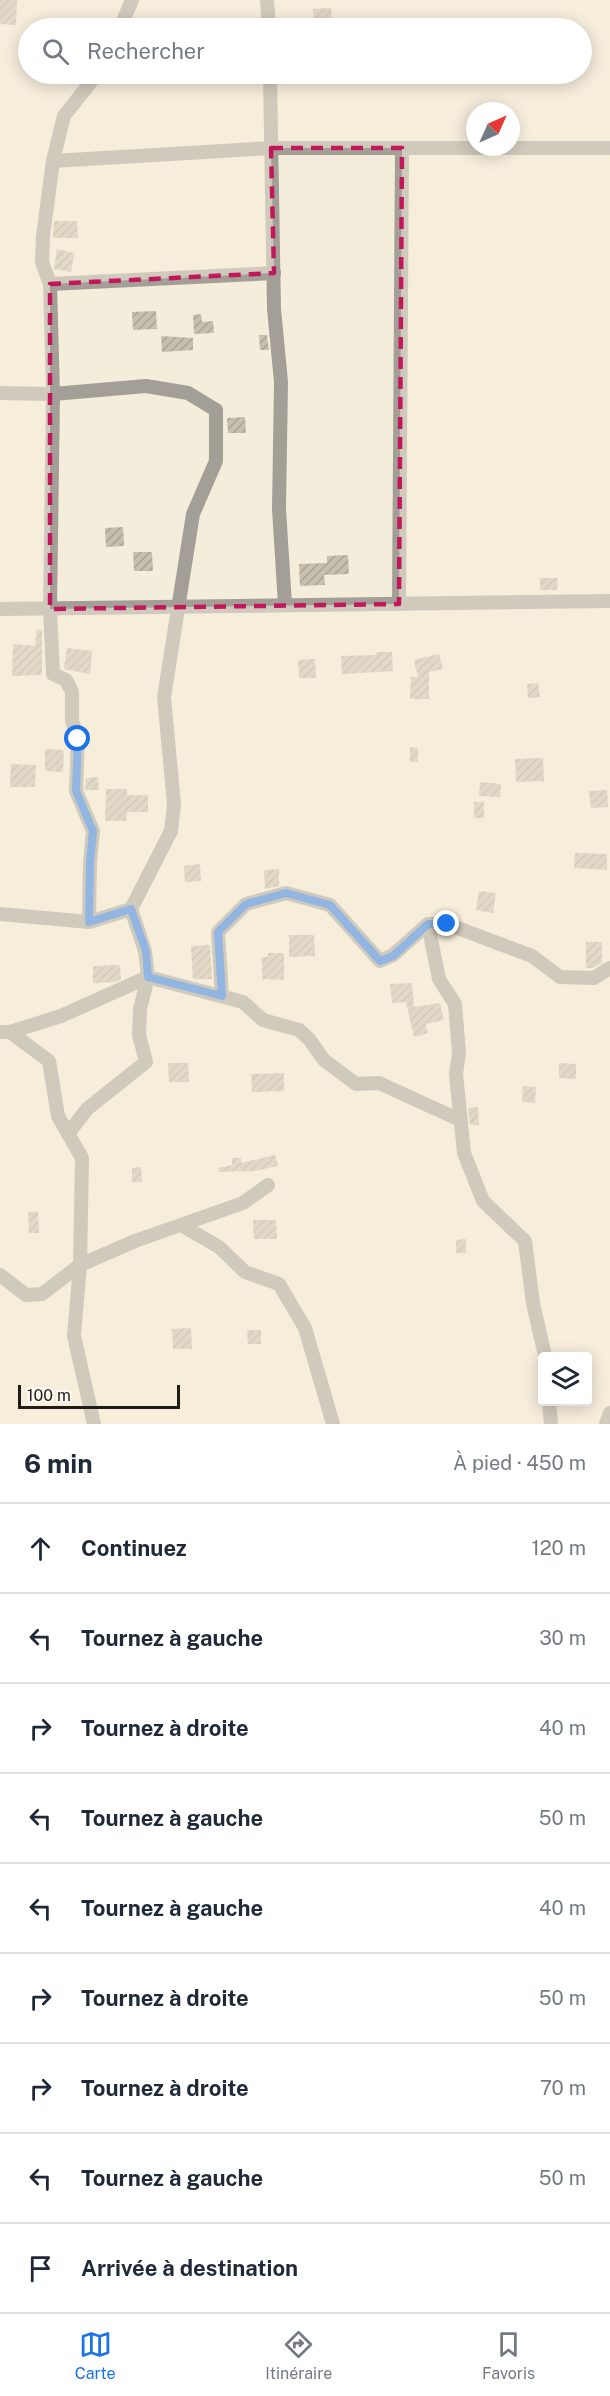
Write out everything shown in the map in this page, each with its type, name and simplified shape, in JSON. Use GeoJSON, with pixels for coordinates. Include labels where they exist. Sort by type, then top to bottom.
{"type":"FeatureCollection","features":[{"type":"Feature","properties":{"kind":"street"},"geometry":{"type":"LineString","coordinates":[[124,18],[132,0]]}},
{"type":"Feature","properties":{"kind":"street"},"geometry":{"type":"LineString","coordinates":[[267,0],[268,18]]}},
{"type":"Feature","properties":{"kind":"street"},"geometry":{"type":"LineString","coordinates":[[89,84],[64,116],[53,160],[42,262],[50,284],[53,394],[50,609],[53,674],[66,680],[72,692],[72,721],[78,739],[76,791],[93,831],[89,922]]}},
{"type":"Feature","properties":{"kind":"street"},"geometry":{"type":"LineString","coordinates":[[270,84],[274,273],[281,382],[279,509],[285,605]]}},
{"type":"Feature","properties":{"kind":"street"},"geometry":{"type":"LineString","coordinates":[[53,160],[271,148],[610,148]]}},
{"type":"Feature","properties":{"kind":"street"},"geometry":{"type":"LineString","coordinates":[[399,604],[402,148]]}},
{"type":"Feature","properties":{"kind":"street"},"geometry":{"type":"LineString","coordinates":[[50,284],[274,273]]}},
{"type":"Feature","properties":{"kind":"street"},"geometry":{"type":"LineString","coordinates":[[0,393],[53,394],[146,386],[188,393],[216,410],[216,461],[193,514],[164,697],[174,804],[171,831],[131,909],[89,922],[0,914]]}},
{"type":"Feature","properties":{"kind":"street"},"geometry":{"type":"LineString","coordinates":[[0,609],[610,602]]}},
{"type":"Feature","properties":{"kind":"street"},"geometry":{"type":"LineString","coordinates":[[222,996],[218,932],[246,904],[286,893],[330,905],[380,961],[393,956],[428,924],[447,924],[532,956],[560,978],[594,978],[610,968]]}},
{"type":"Feature","properties":{"kind":"street"},"geometry":{"type":"LineString","coordinates":[[68,1134],[87,1109],[146,1062],[139,1035],[140,1009],[148,977],[146,951],[131,909]]}},
{"type":"Feature","properties":{"kind":"street"},"geometry":{"type":"LineString","coordinates":[[428,924],[439,979],[455,1004],[459,1053],[456,1074],[464,1153],[483,1201],[525,1241],[533,1303],[544,1352]]}},
{"type":"Feature","properties":{"kind":"street"},"geometry":{"type":"LineString","coordinates":[[5,1032],[61,1016],[148,977],[243,1002],[263,1020],[298,1030],[309,1039],[324,1060],[356,1084],[379,1083],[460,1119]]}},
{"type":"Feature","properties":{"kind":"street"},"geometry":{"type":"LineString","coordinates":[[5,1032],[49,1061],[58,1116],[82,1158],[80,1265],[74,1336],[94,1424]]}},
{"type":"Feature","properties":{"kind":"street"},"geometry":{"type":"LineString","coordinates":[[0,1275],[26,1294],[42,1294],[80,1265],[135,1241],[243,1203],[268,1185]]}},
{"type":"Feature","properties":{"kind":"street"},"geometry":{"type":"LineString","coordinates":[[183,1226],[219,1247],[245,1272],[279,1284],[305,1328],[333,1424]]}},
{"type":"Feature","properties":{"kind":"street"},"geometry":{"type":"LineString","coordinates":[[550,1406],[552,1424]]}},
{"type":"Feature","properties":{"kind":"street"},"geometry":{"type":"LineString","coordinates":[[606,1424],[610,1413]]}},
{"type":"Feature","properties":{"kind":"highlighted area"},"geometry":{"type":"Polygon","coordinates":[[[271,148],[402,148],[399,604],[50,609],[50,284],[274,273],[271,148]]]}},
{"type":"Feature","properties":{"kind":"building"},"geometry":{"type":"Polygon","coordinates":[[[0,0],[17,0],[16,25],[0,24],[0,0]]]}},
{"type":"Feature","properties":{"kind":"building"},"geometry":{"type":"Polygon","coordinates":[[[331,8],[332,18],[314,18],[313,9],[331,8]]]}},
{"type":"Feature","properties":{"kind":"building"},"geometry":{"type":"Polygon","coordinates":[[[54,221],[77,221],[78,238],[53,238],[54,221]]]}},
{"type":"Feature","properties":{"kind":"building"},"geometry":{"type":"Polygon","coordinates":[[[57,249],[74,253],[71,272],[54,269],[57,249]]]}},
{"type":"Feature","properties":{"kind":"building"},"geometry":{"type":"Polygon","coordinates":[[[156,311],[157,329],[133,330],[132,312],[156,311]]]}},
{"type":"Feature","properties":{"kind":"building"},"geometry":{"type":"Polygon","coordinates":[[[201,314],[202,322],[213,321],[214,333],[194,334],[193,315],[201,314]]]}},
{"type":"Feature","properties":{"kind":"building"},"geometry":{"type":"Polygon","coordinates":[[[259,335],[267,335],[269,350],[260,350],[259,335]]]}},
{"type":"Feature","properties":{"kind":"building"},"geometry":{"type":"Polygon","coordinates":[[[161,336],[193,338],[193,350],[162,352],[161,336]]]}},
{"type":"Feature","properties":{"kind":"building"},"geometry":{"type":"Polygon","coordinates":[[[245,417],[246,433],[228,433],[227,418],[245,417]]]}},
{"type":"Feature","properties":{"kind":"building"},"geometry":{"type":"Polygon","coordinates":[[[123,527],[124,546],[106,547],[105,528],[123,527]]]}},
{"type":"Feature","properties":{"kind":"building"},"geometry":{"type":"Polygon","coordinates":[[[133,552],[152,552],[153,571],[134,571],[133,552]]]}},
{"type":"Feature","properties":{"kind":"building"},"geometry":{"type":"Polygon","coordinates":[[[348,555],[349,574],[324,575],[325,585],[300,586],[299,564],[327,563],[327,556],[348,555]]]}},
{"type":"Feature","properties":{"kind":"building"},"geometry":{"type":"Polygon","coordinates":[[[540,578],[558,578],[557,590],[540,590],[540,578]]]}},
{"type":"Feature","properties":{"kind":"building"},"geometry":{"type":"Polygon","coordinates":[[[37,629],[42,630],[42,675],[12,676],[13,644],[35,646],[37,629]]]}},
{"type":"Feature","properties":{"kind":"building"},"geometry":{"type":"Polygon","coordinates":[[[67,648],[92,651],[90,674],[64,669],[67,648]]]}},
{"type":"Feature","properties":{"kind":"building"},"geometry":{"type":"Polygon","coordinates":[[[376,652],[392,652],[393,671],[342,674],[341,656],[376,655],[376,652]]]}},
{"type":"Feature","properties":{"kind":"building"},"geometry":{"type":"Polygon","coordinates":[[[439,654],[443,669],[429,672],[429,699],[410,699],[411,677],[418,677],[414,660],[439,654]]]}},
{"type":"Feature","properties":{"kind":"building"},"geometry":{"type":"Polygon","coordinates":[[[315,659],[316,678],[299,678],[298,660],[315,659]]]}},
{"type":"Feature","properties":{"kind":"building"},"geometry":{"type":"Polygon","coordinates":[[[538,683],[540,697],[528,698],[527,684],[538,683]]]}},
{"type":"Feature","properties":{"kind":"building"},"geometry":{"type":"Polygon","coordinates":[[[410,747],[418,748],[418,762],[410,762],[410,747]]]}},
{"type":"Feature","properties":{"kind":"building"},"geometry":{"type":"Polygon","coordinates":[[[45,749],[64,750],[63,772],[45,771],[45,749]]]}},
{"type":"Feature","properties":{"kind":"building"},"geometry":{"type":"Polygon","coordinates":[[[543,758],[544,781],[516,782],[515,759],[543,758]]]}},
{"type":"Feature","properties":{"kind":"building"},"geometry":{"type":"Polygon","coordinates":[[[11,764],[36,765],[35,787],[10,787],[11,764]]]}},
{"type":"Feature","properties":{"kind":"building"},"geometry":{"type":"Polygon","coordinates":[[[98,777],[99,790],[85,790],[86,778],[98,777]]]}},
{"type":"Feature","properties":{"kind":"building"},"geometry":{"type":"Polygon","coordinates":[[[480,782],[501,784],[500,797],[479,796],[480,782]]]}},
{"type":"Feature","properties":{"kind":"building"},"geometry":{"type":"Polygon","coordinates":[[[106,789],[127,789],[127,795],[148,795],[148,812],[127,812],[126,821],[105,821],[106,789]]]}},
{"type":"Feature","properties":{"kind":"building"},"geometry":{"type":"Polygon","coordinates":[[[607,790],[608,807],[591,808],[589,791],[607,790]]]}},
{"type":"Feature","properties":{"kind":"building"},"geometry":{"type":"Polygon","coordinates":[[[474,802],[484,802],[484,818],[474,818],[474,802]]]}},
{"type":"Feature","properties":{"kind":"building"},"geometry":{"type":"Polygon","coordinates":[[[575,853],[607,854],[607,870],[574,868],[575,853]]]}},
{"type":"Feature","properties":{"kind":"building"},"geometry":{"type":"Polygon","coordinates":[[[200,864],[201,881],[185,882],[184,866],[200,864]]]}},
{"type":"Feature","properties":{"kind":"building"},"geometry":{"type":"Polygon","coordinates":[[[279,869],[279,886],[265,889],[264,870],[279,869]]]}},
{"type":"Feature","properties":{"kind":"building"},"geometry":{"type":"Polygon","coordinates":[[[479,891],[496,893],[493,913],[476,910],[479,891]]]}},
{"type":"Feature","properties":{"kind":"building"},"geometry":{"type":"Polygon","coordinates":[[[289,935],[314,935],[315,956],[289,957],[289,935]]]}},
{"type":"Feature","properties":{"kind":"building"},"geometry":{"type":"Polygon","coordinates":[[[586,942],[602,942],[602,963],[593,968],[586,968],[586,942]]]}},
{"type":"Feature","properties":{"kind":"building"},"geometry":{"type":"Polygon","coordinates":[[[210,945],[212,979],[193,979],[191,946],[210,945]]]}},
{"type":"Feature","properties":{"kind":"building"},"geometry":{"type":"Polygon","coordinates":[[[268,953],[284,953],[284,980],[262,979],[262,957],[268,957],[268,953]]]}},
{"type":"Feature","properties":{"kind":"building"},"geometry":{"type":"Polygon","coordinates":[[[120,965],[121,979],[115,982],[93,983],[93,966],[120,965]]]}},
{"type":"Feature","properties":{"kind":"building"},"geometry":{"type":"Polygon","coordinates":[[[412,983],[414,1007],[440,1003],[444,1020],[426,1024],[428,1033],[414,1037],[406,1002],[392,1003],[390,984],[412,983]]]}},
{"type":"Feature","properties":{"kind":"building"},"geometry":{"type":"Polygon","coordinates":[[[168,1063],[188,1063],[189,1082],[169,1082],[168,1063]]]}},
{"type":"Feature","properties":{"kind":"building"},"geometry":{"type":"Polygon","coordinates":[[[559,1063],[576,1064],[576,1079],[559,1078],[559,1063]]]}},
{"type":"Feature","properties":{"kind":"building"},"geometry":{"type":"Polygon","coordinates":[[[284,1073],[284,1091],[252,1092],[251,1074],[284,1073]]]}},
{"type":"Feature","properties":{"kind":"building"},"geometry":{"type":"Polygon","coordinates":[[[523,1086],[536,1087],[535,1103],[522,1102],[523,1086]]]}},
{"type":"Feature","properties":{"kind":"building"},"geometry":{"type":"Polygon","coordinates":[[[478,1107],[479,1125],[470,1125],[468,1108],[478,1107]]]}},
{"type":"Feature","properties":{"kind":"building"},"geometry":{"type":"Polygon","coordinates":[[[275,1155],[278,1166],[254,1171],[219,1172],[218,1168],[232,1165],[232,1158],[241,1158],[241,1163],[275,1155]]]}},
{"type":"Feature","properties":{"kind":"building"},"geometry":{"type":"Polygon","coordinates":[[[141,1167],[142,1182],[132,1182],[132,1168],[141,1167]]]}},
{"type":"Feature","properties":{"kind":"building"},"geometry":{"type":"Polygon","coordinates":[[[28,1212],[38,1212],[39,1233],[29,1233],[28,1212]]]}},
{"type":"Feature","properties":{"kind":"building"},"geometry":{"type":"Polygon","coordinates":[[[253,1220],[276,1220],[277,1239],[254,1239],[253,1220]]]}},
{"type":"Feature","properties":{"kind":"building"},"geometry":{"type":"Polygon","coordinates":[[[466,1239],[466,1253],[456,1253],[456,1240],[466,1239]]]}},
{"type":"Feature","properties":{"kind":"building"},"geometry":{"type":"Polygon","coordinates":[[[191,1328],[192,1349],[173,1349],[172,1329],[191,1328]]]}},
{"type":"Feature","properties":{"kind":"building"},"geometry":{"type":"Polygon","coordinates":[[[247,1330],[261,1330],[261,1344],[248,1344],[247,1330]]]}},
{"type":"Feature","properties":{"kind":"route"},"geometry":{"type":"LineString","coordinates":[[78,739],[76,791],[93,831],[89,922],[131,909],[146,951],[148,977],[222,996],[218,932],[246,904],[286,893],[330,905],[380,961],[393,956],[428,924],[447,924]]}}]}
